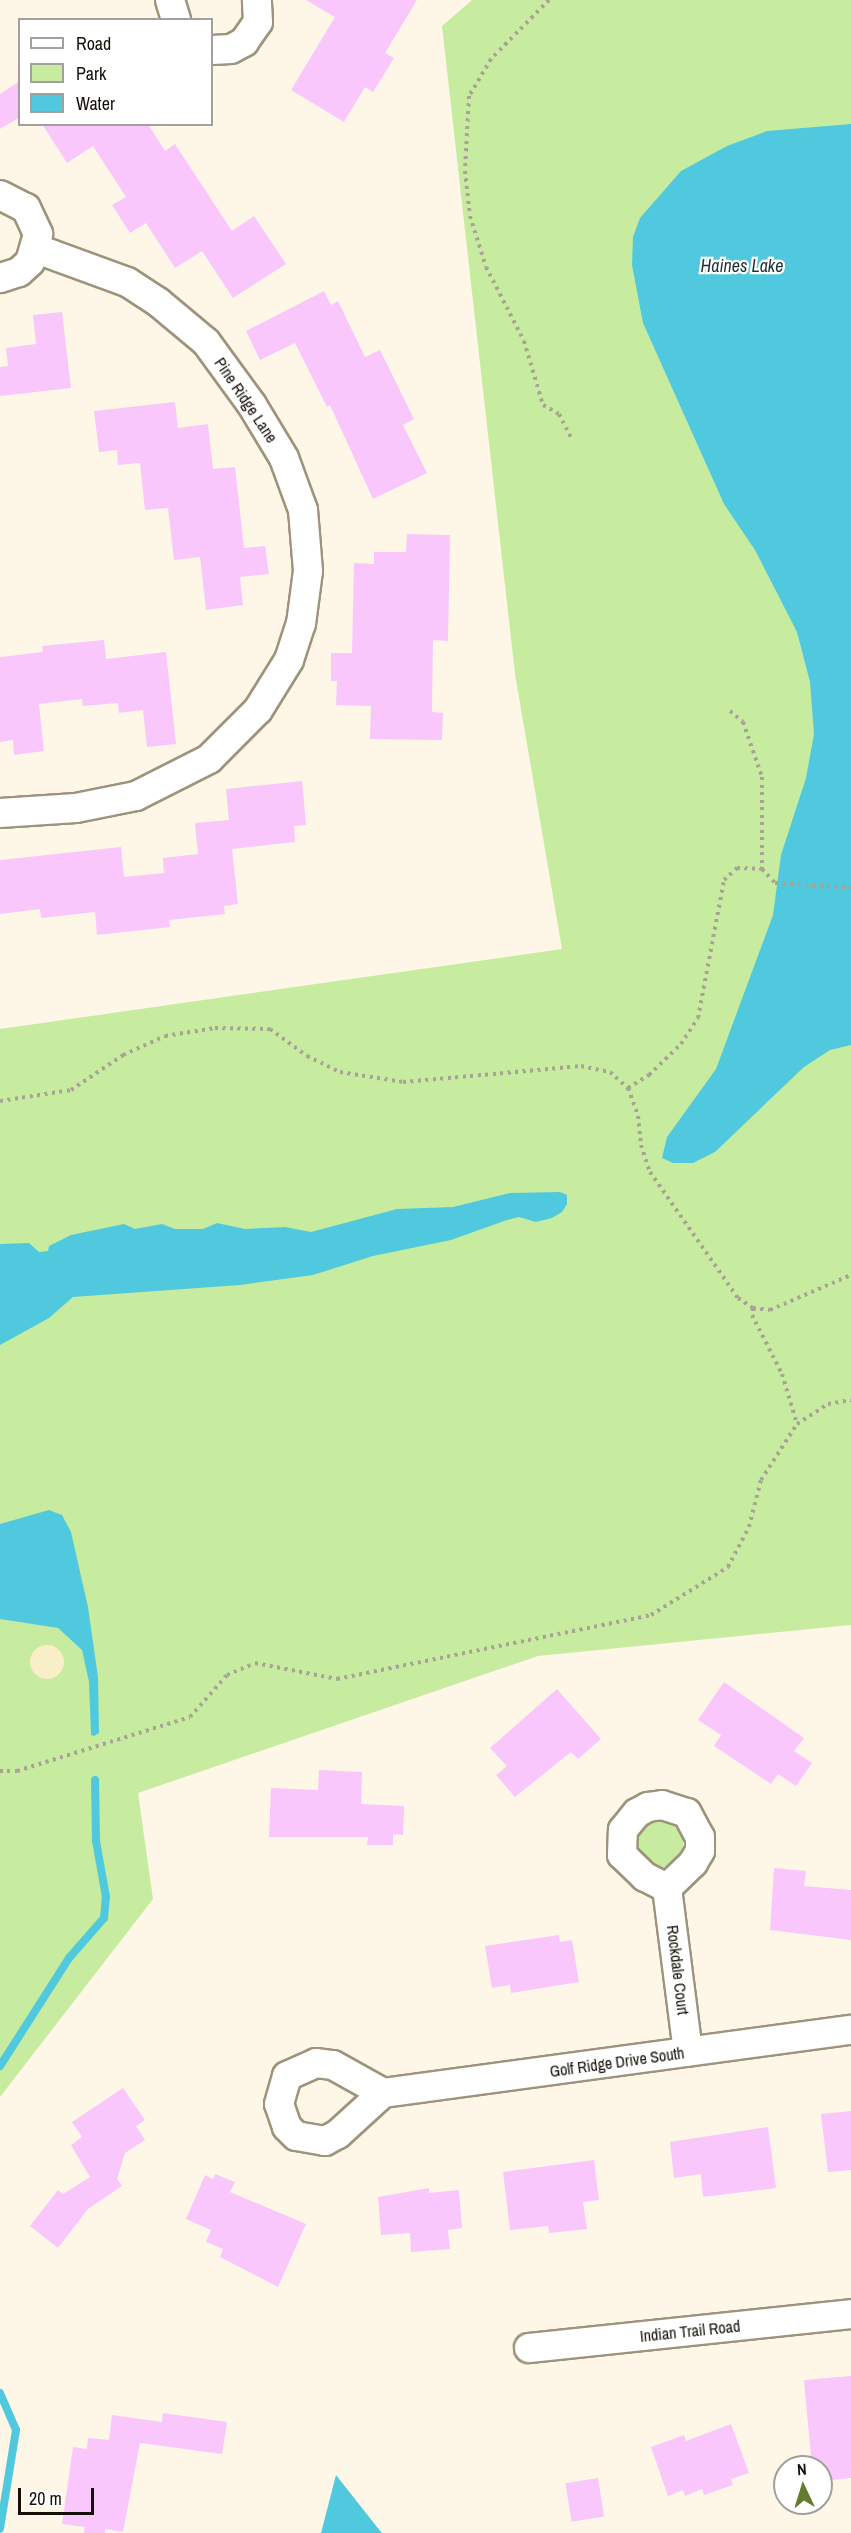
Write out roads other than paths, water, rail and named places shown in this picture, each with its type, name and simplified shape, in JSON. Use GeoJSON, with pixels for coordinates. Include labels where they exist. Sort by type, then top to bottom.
{"type":"FeatureCollection","features":[{"type":"Feature","properties":{"kind":"street"},"geometry":{"type":"LineString","coordinates":[[170,0],[175,18]]}},
{"type":"Feature","properties":{"kind":"street"},"geometry":{"type":"LineString","coordinates":[[213,50],[231,49],[244,42],[258,22],[257,0]]}},
{"type":"Feature","properties":{"kind":"street"},"geometry":{"type":"LineString","coordinates":[[0,195],[15,200],[34,220],[36,249],[20,272],[0,278]]}},
{"type":"Feature","properties":{"kind":"street","name":"Pine Ridge Lane"},"geometry":{"type":"LineString","coordinates":[[0,813],[76,808],[136,796],[209,759],[258,710],[289,660],[301,624],[308,571],[303,510],[284,459],[258,413],[206,342],[158,302],[127,282],[36,249]]}},
{"type":"Feature","properties":{"kind":"street","name":"Rockdale Court"},"geometry":{"type":"LineString","coordinates":[[667,1888],[688,2052]]}},
{"type":"Feature","properties":{"kind":"street","name":"Golf Ridge Drive South"},"geometry":{"type":"LineString","coordinates":[[383,2093],[851,2030]]}},
{"type":"Feature","properties":{"kind":"street","name":"Indian Trail Road"},"geometry":{"type":"LineString","coordinates":[[529,2348],[851,2314]]}},
{"type":"Feature","properties":{"kind":"water","name":"Haines Lake"},"geometry":{"type":"Polygon","coordinates":[[[851,124],[851,1045],[830,1050],[804,1067],[715,1152],[693,1163],[673,1163],[662,1158],[667,1137],[716,1069],[773,915],[781,855],[806,778],[814,734],[810,682],[797,632],[755,550],[724,504],[643,323],[632,265],[633,237],[640,218],[681,171],[727,146],[767,131],[851,124]]]}},
{"type":"Feature","properties":{"kind":"water"},"geometry":{"type":"Polygon","coordinates":[[[560,1192],[567,1195],[567,1204],[562,1212],[552,1218],[536,1222],[519,1217],[451,1240],[373,1256],[313,1275],[240,1285],[73,1297],[49,1318],[0,1345],[0,1244],[29,1243],[39,1252],[48,1251],[49,1246],[71,1235],[124,1224],[135,1229],[162,1224],[175,1229],[203,1229],[217,1223],[245,1229],[285,1227],[311,1232],[397,1209],[453,1207],[510,1193],[560,1192]]]}},
{"type":"Feature","properties":{"kind":"water"},"geometry":{"type":"Polygon","coordinates":[[[49,1510],[62,1515],[71,1532],[88,1607],[98,1677],[99,1733],[94,1736],[91,1735],[89,1682],[82,1650],[58,1628],[0,1619],[0,1524],[49,1510]]]}},
{"type":"Feature","properties":{"kind":"water"},"geometry":{"type":"Polygon","coordinates":[[[336,2475],[377,2527],[382,2533],[321,2533],[336,2475]]]}},
{"type":"Feature","properties":{"kind":"waterway"},"geometry":{"type":"LineString","coordinates":[[0,2066],[69,1958],[104,1918],[106,1897],[96,1841],[95,1780]]}},
{"type":"Feature","properties":{"kind":"waterway"},"geometry":{"type":"LineString","coordinates":[[0,2393],[16,2430],[0,2529]]}}]}
